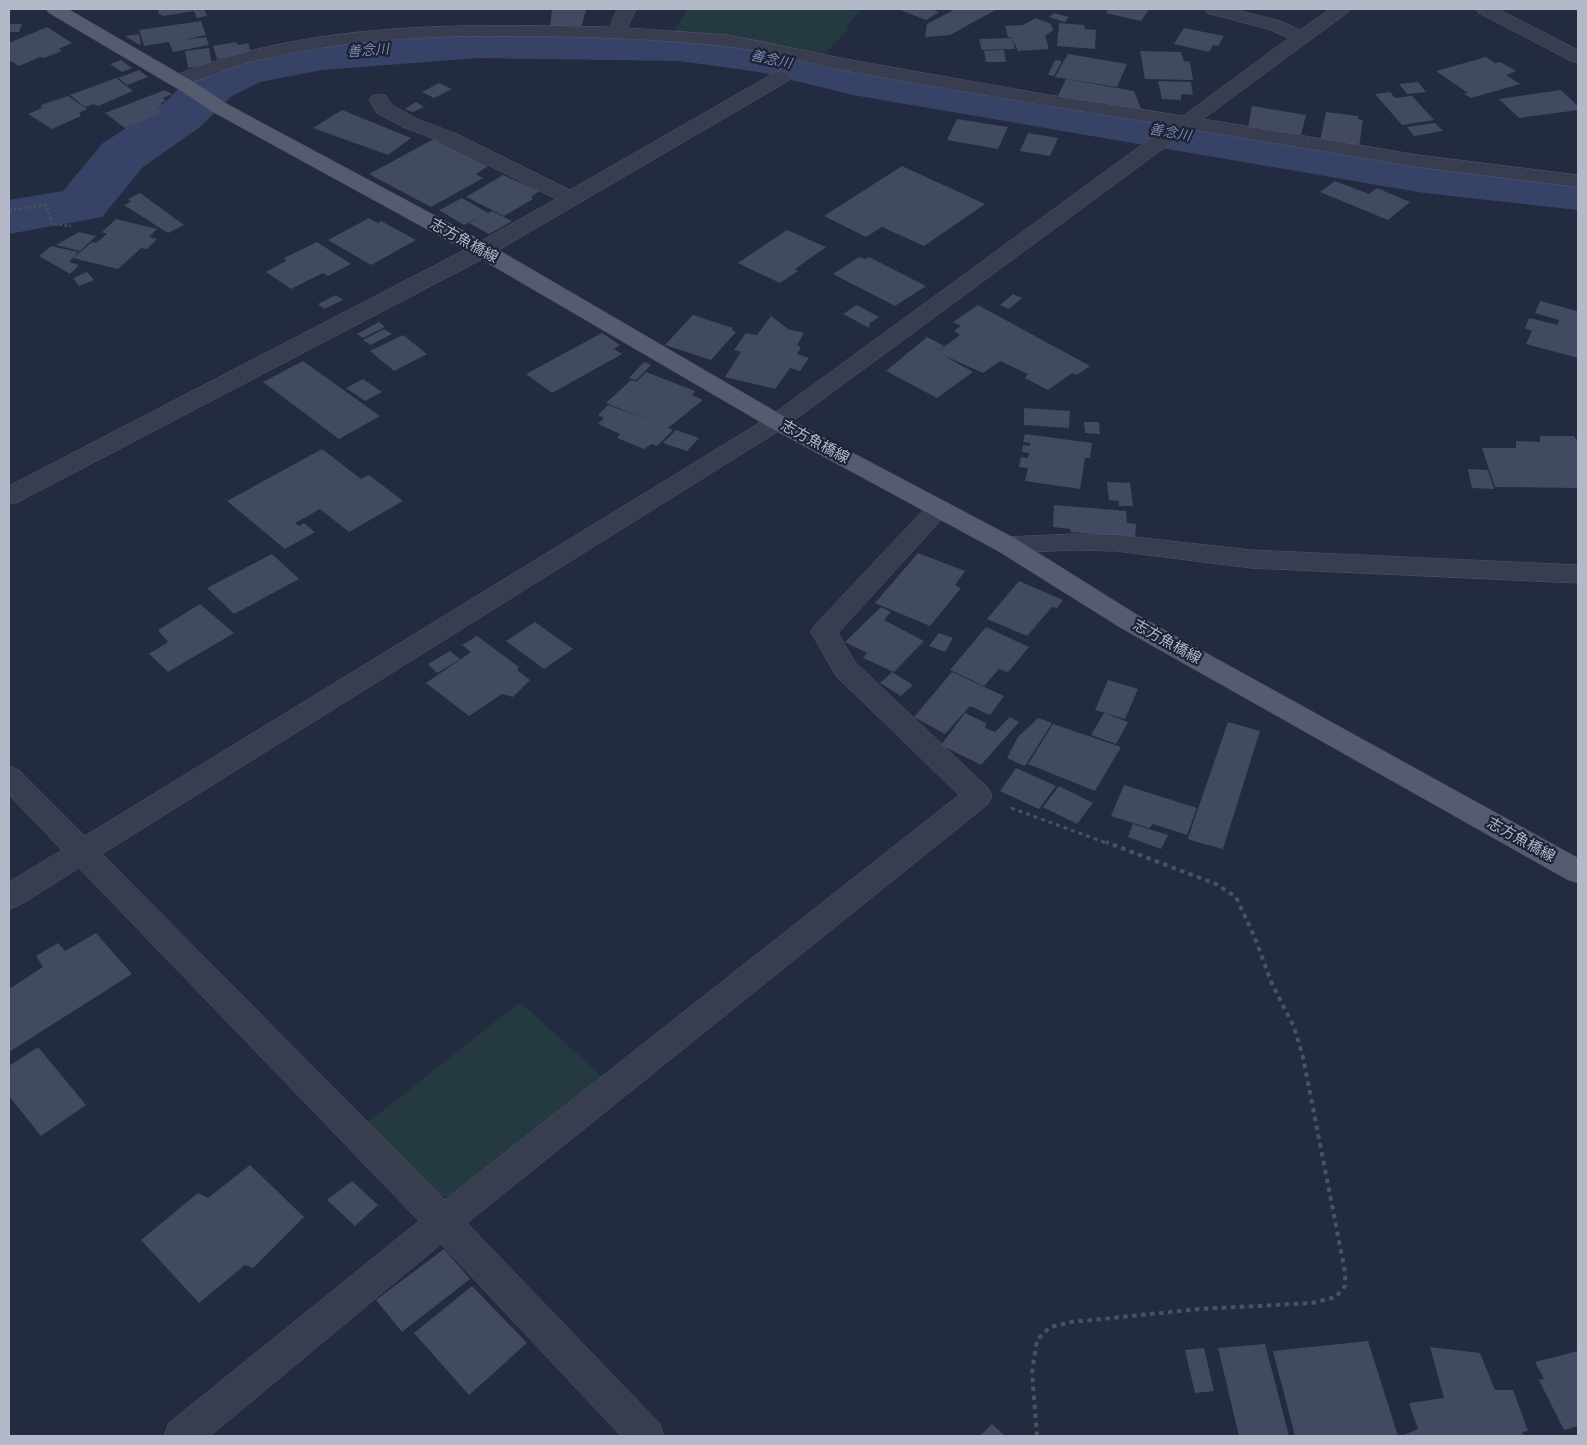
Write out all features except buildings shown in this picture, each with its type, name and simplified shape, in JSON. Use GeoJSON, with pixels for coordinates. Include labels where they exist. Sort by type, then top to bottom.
{"type":"FeatureCollection","features":[{"type":"Feature","properties":{"kind":"main road","name":"志方魚橋線"},"geometry":{"type":"LineString","coordinates":[[55,9],[184,84],[220,108],[482,250],[777,422],[1007,545],[1130,622],[1578,872]]}},
{"type":"Feature","properties":{"kind":"street"},"geometry":{"type":"LineString","coordinates":[[616,32],[627,9]]}},
{"type":"Feature","properties":{"kind":"street"},"geometry":{"type":"LineString","coordinates":[[1213,9],[1274,25],[1303,38]]}},
{"type":"Feature","properties":{"kind":"street"},"geometry":{"type":"LineString","coordinates":[[9,896],[777,422],[1341,9]]}},
{"type":"Feature","properties":{"kind":"street"},"geometry":{"type":"LineString","coordinates":[[1485,9],[1574,50]]}},
{"type":"Feature","properties":{"kind":"street"},"geometry":{"type":"LineString","coordinates":[[184,84],[209,68],[251,56],[317,43],[368,37],[470,31],[616,32],[727,41],[982,90],[1418,161],[1578,181]]}},
{"type":"Feature","properties":{"kind":"street"},"geometry":{"type":"LineString","coordinates":[[9,496],[482,250],[781,77]]}},
{"type":"Feature","properties":{"kind":"street"},"geometry":{"type":"LineString","coordinates":[[379,100],[384,110],[450,138],[570,198]]}},
{"type":"Feature","properties":{"kind":"street"},"geometry":{"type":"LineString","coordinates":[[182,1436],[443,1222],[978,796],[845,669],[824,632],[939,509]]}},
{"type":"Feature","properties":{"kind":"street"},"geometry":{"type":"LineString","coordinates":[[1007,545],[1074,542],[1116,543],[1250,559],[1578,574]]}},
{"type":"Feature","properties":{"kind":"street"},"geometry":{"type":"LineString","coordinates":[[9,777],[443,1222],[646,1436]]}},
{"type":"Feature","properties":{"kind":"path"},"geometry":{"type":"LineString","coordinates":[[9,210],[46,204],[52,224],[71,226]]}},
{"type":"Feature","properties":{"kind":"path"},"geometry":{"type":"LineString","coordinates":[[978,796],[1184,871],[1216,884],[1236,897],[1256,938],[1272,984],[1294,1027],[1346,1272],[1345,1286],[1336,1297],[1312,1304],[1200,1310],[1072,1322],[1050,1326],[1037,1340],[1032,1372],[1038,1436]]}},
{"type":"Feature","properties":{"kind":"shaded area"},"geometry":{"type":"Polygon","coordinates":[[[688,9],[861,10],[845,27],[850,29],[821,56],[672,33],[688,9]]]}},
{"type":"Feature","properties":{"kind":"shaded area"},"geometry":{"type":"Polygon","coordinates":[[[520,1002],[603,1077],[457,1197],[430,1196],[367,1123],[520,1002]]]}},
{"type":"Feature","properties":{"kind":"waterway","name":"善念川"},"geometry":{"type":"LineString","coordinates":[[9,217],[82,205],[123,155],[181,116],[213,85],[242,71],[280,61],[322,54],[478,43],[679,46],[759,56],[853,79],[1424,176],[1578,193]]}}]}
